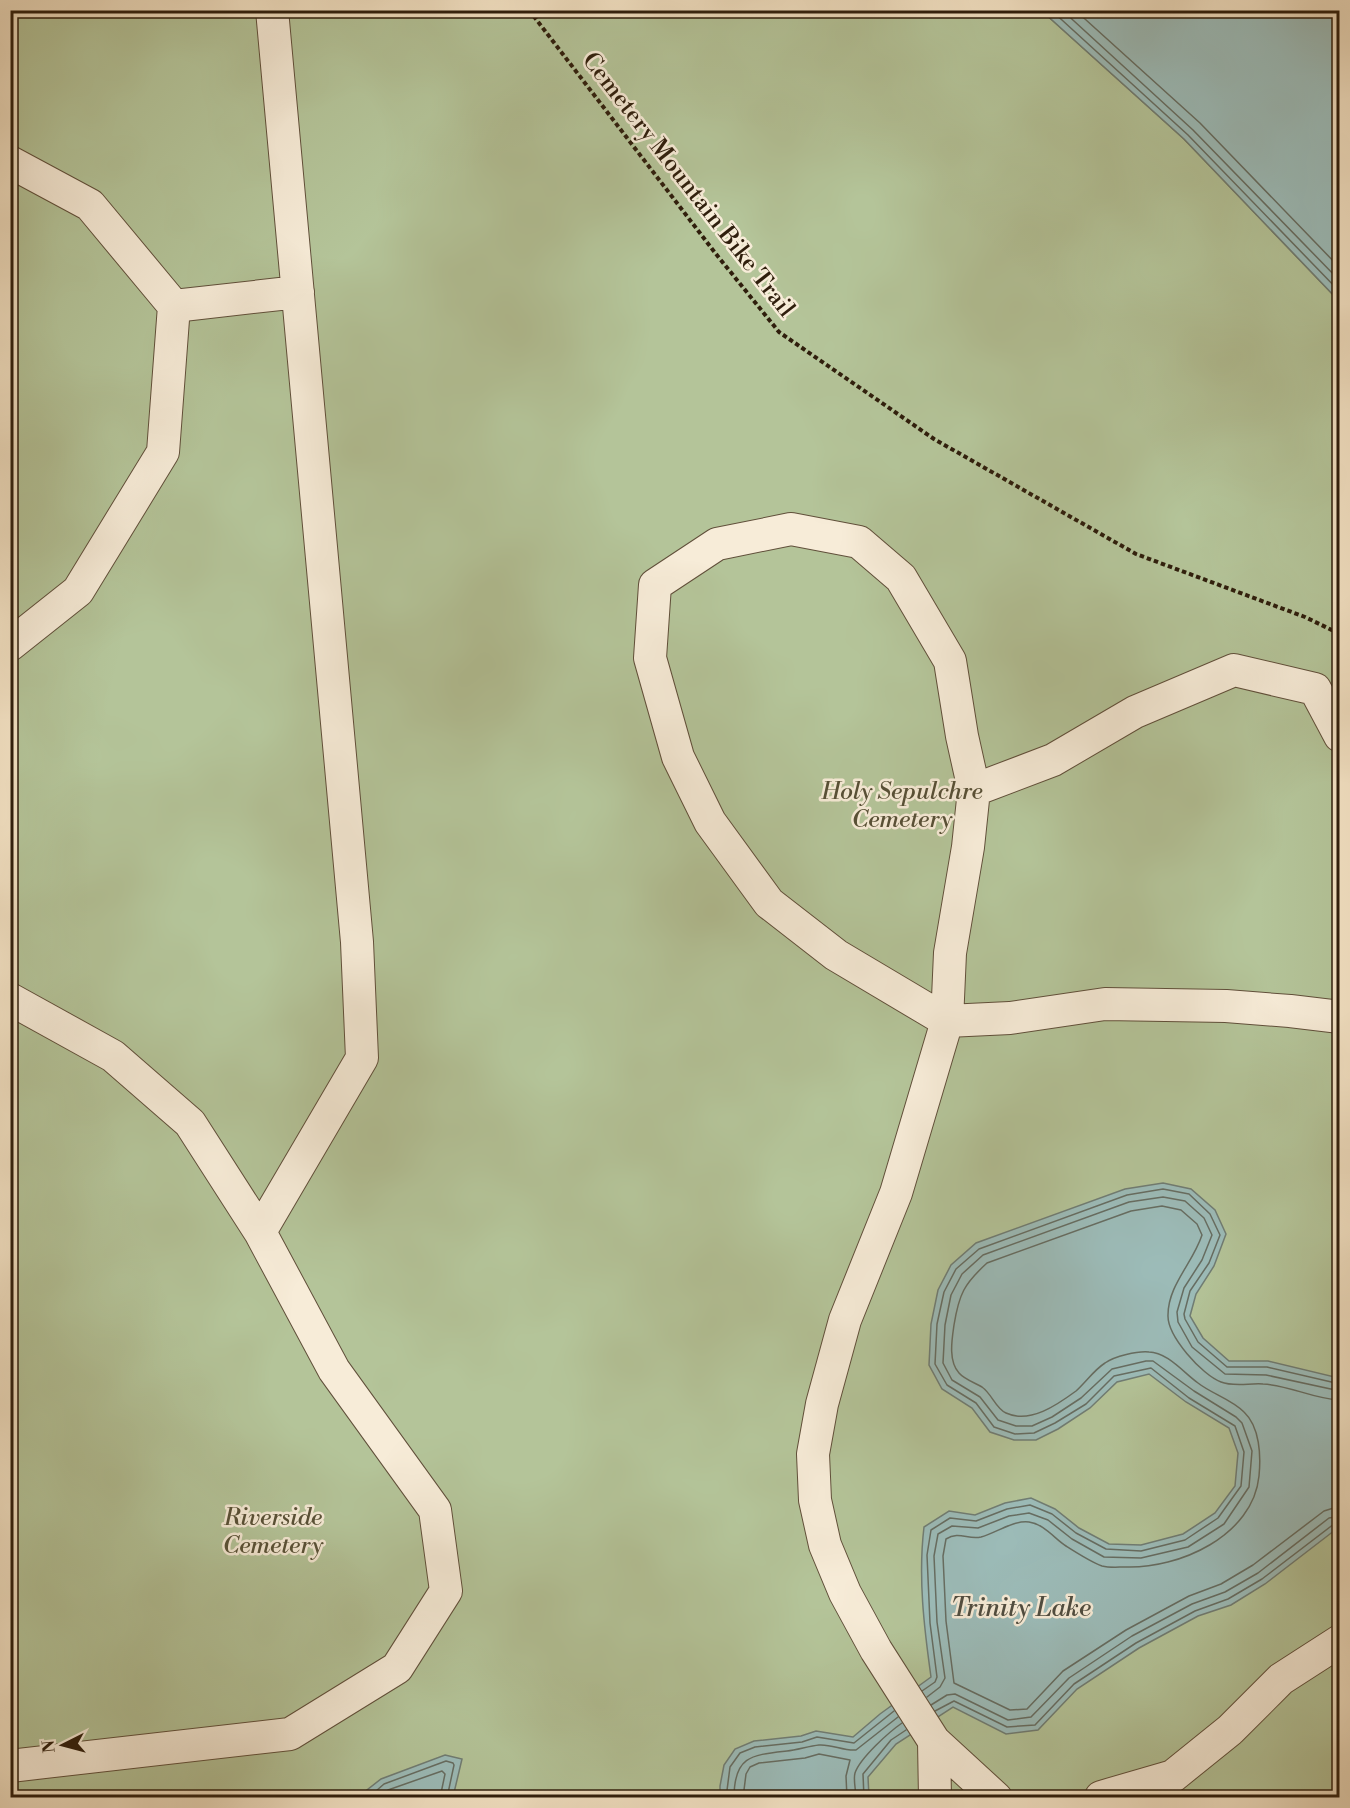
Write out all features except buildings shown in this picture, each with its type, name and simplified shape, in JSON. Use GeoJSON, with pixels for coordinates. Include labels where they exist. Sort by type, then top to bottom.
{"type":"FeatureCollection","features":[{"type":"Feature","properties":{"kind":"lane"},"geometry":{"type":"LineString","coordinates":[[260,1232],[362,1058],[357,942],[272,10]]}},
{"type":"Feature","properties":{"kind":"lane"},"geometry":{"type":"LineString","coordinates":[[10,162],[90,205],[174,306],[163,452],[78,591],[10,645]]}},
{"type":"Feature","properties":{"kind":"lane"},"geometry":{"type":"LineString","coordinates":[[174,306],[298,292]]}},
{"type":"Feature","properties":{"kind":"lane"},"geometry":{"type":"LineString","coordinates":[[996,1797],[934,1741],[876,1650],[845,1593],[829,1555],[815,1500],[813,1454],[822,1404],[845,1320],[896,1193],[946,1021],[950,953],[968,847],[974,790],[962,736],[950,661],[901,578],[859,542],[790,529],[717,544],[655,585],[650,658],[678,757],[710,822],[769,903],[836,955],[946,1021],[1010,1018],[1105,1004],[1226,1006],[1340,1017]]}},
{"type":"Feature","properties":{"kind":"lane"},"geometry":{"type":"LineString","coordinates":[[974,790],[1053,760],[1135,712],[1234,670],[1315,689],[1340,736]]}},
{"type":"Feature","properties":{"kind":"lane"},"geometry":{"type":"LineString","coordinates":[[10,999],[114,1056],[190,1123],[260,1232],[334,1370],[435,1509],[446,1591],[397,1668],[290,1734],[10,1767]]}},
{"type":"Feature","properties":{"kind":"lane"},"geometry":{"type":"LineString","coordinates":[[1100,1797],[1173,1776],[1230,1730],[1281,1679],[1340,1641]]}},
{"type":"Feature","properties":{"kind":"lane"},"geometry":{"type":"LineString","coordinates":[[934,1741],[935,1797]]}},
{"type":"Feature","properties":{"kind":"path","name":"Cemetery Mountain Bike Trail"},"geometry":{"type":"LineString","coordinates":[[529,10],[716,254],[779,332],[934,439],[1136,554],[1305,616],[1340,634]]}},
{"type":"Feature","properties":{"kind":"green space"},"geometry":{"type":"Polygon","coordinates":[[[11,11],[1042,11],[1184,139],[1339,301],[1339,1797],[11,1798],[11,11]]]}},
{"type":"Feature","properties":{"kind":"water"},"geometry":{"type":"Polygon","coordinates":[[[1042,11],[1339,11],[1339,301],[1184,139],[1042,11]]]}},
{"type":"Feature","properties":{"kind":"water","name":"Trinity Lake"},"geometry":{"type":"Polygon","coordinates":[[[1163,1183],[1191,1189],[1215,1210],[1226,1234],[1214,1266],[1196,1294],[1190,1316],[1203,1338],[1229,1361],[1268,1361],[1339,1378],[1339,1527],[1265,1584],[1231,1605],[1198,1616],[1139,1648],[1077,1689],[1038,1730],[1006,1734],[953,1707],[896,1744],[868,1777],[869,1797],[720,1798],[724,1765],[735,1749],[754,1741],[801,1736],[816,1731],[853,1737],[931,1677],[922,1583],[924,1527],[949,1511],[975,1515],[1005,1503],[1031,1498],[1055,1509],[1079,1528],[1109,1544],[1141,1545],[1183,1534],[1215,1513],[1235,1486],[1238,1453],[1229,1428],[1186,1402],[1149,1374],[1117,1382],[1090,1408],[1036,1440],[1014,1440],[990,1432],[972,1408],[942,1389],[929,1365],[931,1324],[938,1290],[951,1265],[976,1243],[1125,1189],[1163,1183]]]}},
{"type":"Feature","properties":{"kind":"water"},"geometry":{"type":"Polygon","coordinates":[[[445,1755],[462,1759],[453,1797],[358,1797],[381,1779],[445,1755]]]}},
{"type":"Feature","properties":{"kind":"park label","name":"Holy Sepulchre Cemetery"},"geometry":{"type":"Point","coordinates":[902,806]}},
{"type":"Feature","properties":{"kind":"park label","name":"Riverside Cemetery"},"geometry":{"type":"Point","coordinates":[273,1532]}}]}
